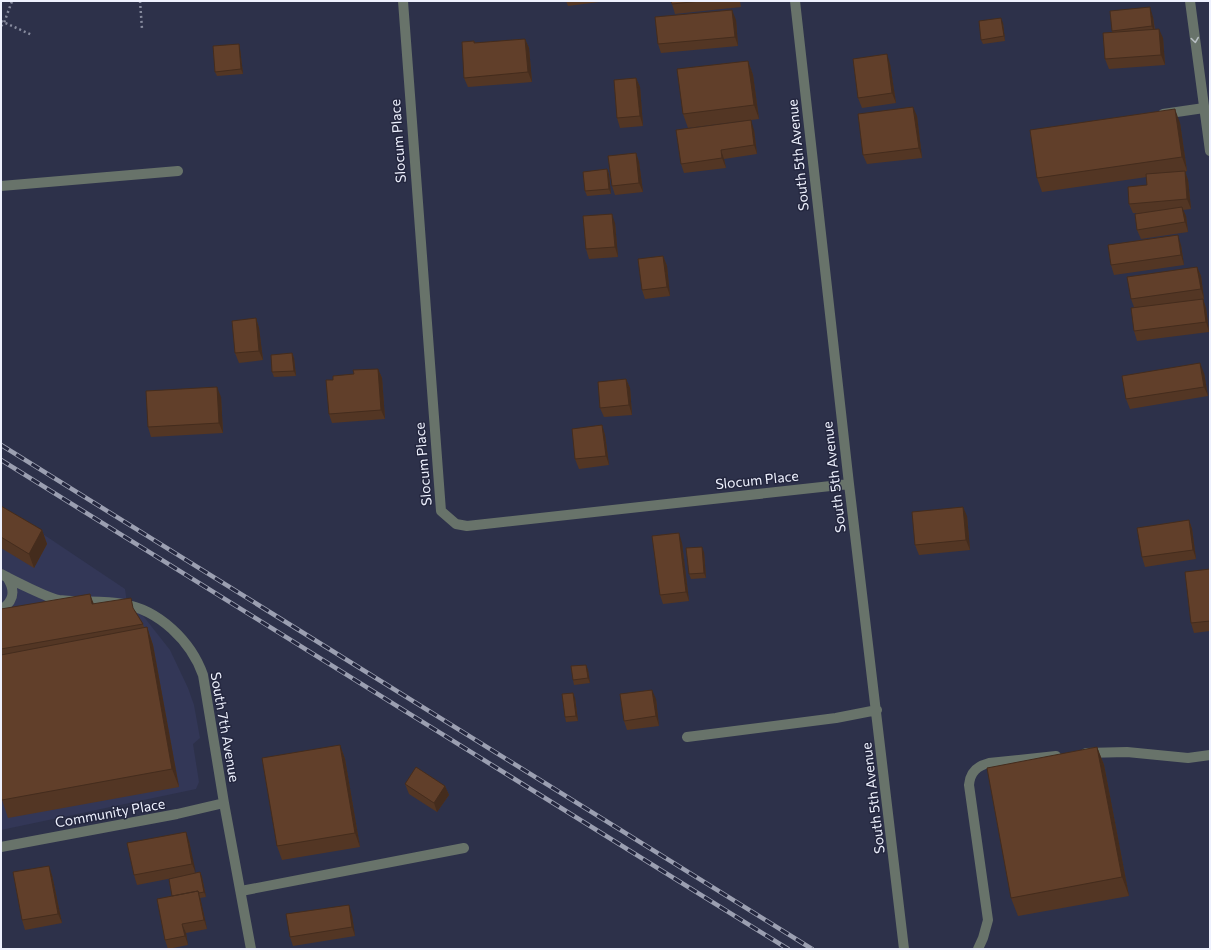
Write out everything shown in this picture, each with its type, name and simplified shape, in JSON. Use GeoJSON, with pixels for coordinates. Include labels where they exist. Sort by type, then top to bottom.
{"type":"FeatureCollection","features":[{"type":"Feature","properties":{"kind":"street","name":"Slocum Place"},"geometry":{"type":"LineString","coordinates":[[402,1],[441,511],[456,524],[467,526],[849,484]]}},
{"type":"Feature","properties":{"kind":"street","name":"South 5th Avenue"},"geometry":{"type":"LineString","coordinates":[[795,1],[849,484],[877,710],[904,949]]}},
{"type":"Feature","properties":{"kind":"street"},"geometry":{"type":"LineString","coordinates":[[1190,1],[1210,151]]}},
{"type":"Feature","properties":{"kind":"street"},"geometry":{"type":"LineString","coordinates":[[1150,116],[1204,108]]}},
{"type":"Feature","properties":{"kind":"street"},"geometry":{"type":"LineString","coordinates":[[1,186],[178,171]]}},
{"type":"Feature","properties":{"kind":"street"},"geometry":{"type":"LineString","coordinates":[[1,611],[12,600],[13,592],[4,576]]}},
{"type":"Feature","properties":{"kind":"street","name":"South 7th Avenue"},"geometry":{"type":"LineString","coordinates":[[4,576],[58,600],[123,604],[142,608],[173,630],[189,646],[198,659],[204,675],[224,803],[251,949]]}},
{"type":"Feature","properties":{"kind":"street"},"geometry":{"type":"LineString","coordinates":[[36,604],[58,600]]}},
{"type":"Feature","properties":{"kind":"street"},"geometry":{"type":"LineString","coordinates":[[1,611],[15,608]]}},
{"type":"Feature","properties":{"kind":"street"},"geometry":{"type":"LineString","coordinates":[[687,737],[836,718],[877,710]]}},
{"type":"Feature","properties":{"kind":"street"},"geometry":{"type":"LineString","coordinates":[[978,949],[988,920],[969,785],[970,777],[980,765],[989,762],[1102,751],[1188,758],[1210,755]]}},
{"type":"Feature","properties":{"kind":"street","name":"Community Place"},"geometry":{"type":"LineString","coordinates":[[1,847],[177,814],[224,803]]}},
{"type":"Feature","properties":{"kind":"street"},"geometry":{"type":"LineString","coordinates":[[241,891],[464,848]]}},
{"type":"Feature","properties":{"kind":"path"},"geometry":{"type":"LineString","coordinates":[[1,26],[12,1]]}},
{"type":"Feature","properties":{"kind":"path"},"geometry":{"type":"LineString","coordinates":[[140,1],[142,29]]}},
{"type":"Feature","properties":{"kind":"path"},"geometry":{"type":"LineString","coordinates":[[3,22],[32,35]]}},
{"type":"Feature","properties":{"kind":"shaded area"},"geometry":{"type":"Polygon","coordinates":[[[1,506],[125,589],[128,610],[139,613],[144,617],[170,650],[188,688],[194,705],[200,738],[193,744],[199,782],[196,789],[1,830],[1,506]]]}},
{"type":"Feature","properties":{"kind":"building"},"geometry":{"type":"Polygon","coordinates":[[[671,1],[701,1],[672,4],[671,1]]]}},
{"type":"Feature","properties":{"kind":"building"},"geometry":{"type":"Polygon","coordinates":[[[1150,7],[1152,26],[1112,31],[1110,11],[1150,7]]]}},
{"type":"Feature","properties":{"kind":"building"},"geometry":{"type":"Polygon","coordinates":[[[732,10],[735,37],[658,44],[655,17],[732,10]]]}},
{"type":"Feature","properties":{"kind":"building"},"geometry":{"type":"Polygon","coordinates":[[[1001,18],[1004,36],[981,40],[979,21],[1001,18]]]}},
{"type":"Feature","properties":{"kind":"building"},"geometry":{"type":"Polygon","coordinates":[[[1159,29],[1161,55],[1105,59],[1103,33],[1159,29]]]}},
{"type":"Feature","properties":{"kind":"building"},"geometry":{"type":"Polygon","coordinates":[[[525,39],[528,72],[464,78],[462,42],[474,41],[474,43],[525,39]]]}},
{"type":"Feature","properties":{"kind":"building"},"geometry":{"type":"Polygon","coordinates":[[[239,44],[241,69],[215,72],[213,46],[239,44]]]}},
{"type":"Feature","properties":{"kind":"building"},"geometry":{"type":"Polygon","coordinates":[[[887,54],[892,93],[858,98],[853,59],[887,54]]]}},
{"type":"Feature","properties":{"kind":"building"},"geometry":{"type":"Polygon","coordinates":[[[748,61],[754,105],[683,114],[677,69],[748,61]]]}},
{"type":"Feature","properties":{"kind":"building"},"geometry":{"type":"Polygon","coordinates":[[[636,78],[640,116],[617,118],[614,80],[636,78]]]}},
{"type":"Feature","properties":{"kind":"building"},"geometry":{"type":"Polygon","coordinates":[[[913,107],[919,148],[863,155],[858,114],[913,107]]]}},
{"type":"Feature","properties":{"kind":"building"},"geometry":{"type":"Polygon","coordinates":[[[1175,109],[1182,157],[1037,178],[1030,130],[1175,109]]]}},
{"type":"Feature","properties":{"kind":"building"},"geometry":{"type":"Polygon","coordinates":[[[751,120],[754,145],[721,150],[722,158],[681,164],[676,130],[751,120]]]}},
{"type":"Feature","properties":{"kind":"building"},"geometry":{"type":"Polygon","coordinates":[[[636,153],[639,183],[612,186],[608,156],[636,153]]]}},
{"type":"Feature","properties":{"kind":"building"},"geometry":{"type":"Polygon","coordinates":[[[607,169],[609,189],[585,191],[583,172],[607,169]]]}},
{"type":"Feature","properties":{"kind":"building"},"geometry":{"type":"Polygon","coordinates":[[[1185,171],[1187,199],[1129,204],[1128,187],[1147,185],[1146,174],[1185,171]]]}},
{"type":"Feature","properties":{"kind":"building"},"geometry":{"type":"Polygon","coordinates":[[[1182,207],[1185,222],[1137,230],[1135,214],[1182,207]]]}},
{"type":"Feature","properties":{"kind":"building"},"geometry":{"type":"Polygon","coordinates":[[[612,214],[615,247],[586,249],[583,216],[612,214]]]}},
{"type":"Feature","properties":{"kind":"building"},"geometry":{"type":"Polygon","coordinates":[[[1178,235],[1181,255],[1111,265],[1108,245],[1178,235]]]}},
{"type":"Feature","properties":{"kind":"building"},"geometry":{"type":"Polygon","coordinates":[[[663,256],[667,287],[642,290],[638,259],[663,256]]]}},
{"type":"Feature","properties":{"kind":"building"},"geometry":{"type":"Polygon","coordinates":[[[1197,267],[1201,289],[1131,299],[1127,277],[1197,267]]]}},
{"type":"Feature","properties":{"kind":"building"},"geometry":{"type":"Polygon","coordinates":[[[1203,299],[1206,322],[1134,331],[1131,308],[1203,299]]]}},
{"type":"Feature","properties":{"kind":"building"},"geometry":{"type":"Polygon","coordinates":[[[256,318],[259,351],[235,353],[232,321],[256,318]]]}},
{"type":"Feature","properties":{"kind":"building"},"geometry":{"type":"Polygon","coordinates":[[[292,353],[294,371],[272,372],[271,355],[292,353]]]}},
{"type":"Feature","properties":{"kind":"building"},"geometry":{"type":"Polygon","coordinates":[[[1200,363],[1204,387],[1126,399],[1122,376],[1200,363]]]}},
{"type":"Feature","properties":{"kind":"building"},"geometry":{"type":"Polygon","coordinates":[[[378,369],[381,410],[329,414],[326,380],[333,380],[333,376],[354,374],[353,370],[378,369]]]}},
{"type":"Feature","properties":{"kind":"building"},"geometry":{"type":"Polygon","coordinates":[[[626,379],[629,405],[600,408],[598,382],[626,379]]]}},
{"type":"Feature","properties":{"kind":"building"},"geometry":{"type":"Polygon","coordinates":[[[217,387],[219,423],[148,427],[146,391],[217,387]]]}},
{"type":"Feature","properties":{"kind":"building"},"geometry":{"type":"Polygon","coordinates":[[[602,425],[606,456],[575,459],[572,429],[602,425]]]}},
{"type":"Feature","properties":{"kind":"building"},"geometry":{"type":"Polygon","coordinates":[[[1,506],[42,530],[29,554],[1,537],[1,506]]]}},
{"type":"Feature","properties":{"kind":"building"},"geometry":{"type":"Polygon","coordinates":[[[963,507],[966,540],[915,545],[912,512],[963,507]]]}},
{"type":"Feature","properties":{"kind":"building"},"geometry":{"type":"Polygon","coordinates":[[[1189,520],[1193,550],[1142,557],[1137,528],[1189,520]]]}},
{"type":"Feature","properties":{"kind":"building"},"geometry":{"type":"Polygon","coordinates":[[[679,533],[686,592],[660,595],[652,536],[679,533]]]}},
{"type":"Feature","properties":{"kind":"building"},"geometry":{"type":"Polygon","coordinates":[[[702,547],[704,573],[689,574],[686,548],[702,547]]]}},
{"type":"Feature","properties":{"kind":"building"},"geometry":{"type":"Polygon","coordinates":[[[1210,569],[1210,621],[1191,623],[1185,572],[1210,569]]]}},
{"type":"Feature","properties":{"kind":"building"},"geometry":{"type":"Polygon","coordinates":[[[90,594],[92,604],[131,598],[133,608],[143,624],[1,649],[1,609],[90,594]]]}},
{"type":"Feature","properties":{"kind":"building"},"geometry":{"type":"Polygon","coordinates":[[[147,627],[172,769],[2,800],[1,655],[147,627]]]}},
{"type":"Feature","properties":{"kind":"building"},"geometry":{"type":"Polygon","coordinates":[[[586,665],[588,678],[573,680],[571,666],[586,665]]]}},
{"type":"Feature","properties":{"kind":"building"},"geometry":{"type":"Polygon","coordinates":[[[652,690],[656,716],[624,721],[620,694],[652,690]]]}},
{"type":"Feature","properties":{"kind":"building"},"geometry":{"type":"Polygon","coordinates":[[[573,693],[576,716],[565,717],[562,694],[573,693]]]}},
{"type":"Feature","properties":{"kind":"building"},"geometry":{"type":"Polygon","coordinates":[[[340,745],[355,833],[277,846],[262,758],[340,745]]]}},
{"type":"Feature","properties":{"kind":"building"},"geometry":{"type":"Polygon","coordinates":[[[1097,747],[1122,877],[1011,898],[987,768],[1097,747]]]}},
{"type":"Feature","properties":{"kind":"building"},"geometry":{"type":"Polygon","coordinates":[[[416,767],[445,786],[434,803],[405,784],[416,767]]]}},
{"type":"Feature","properties":{"kind":"building"},"geometry":{"type":"Polygon","coordinates":[[[186,832],[192,864],[134,875],[127,843],[186,832]]]}},
{"type":"Feature","properties":{"kind":"building"},"geometry":{"type":"Polygon","coordinates":[[[49,866],[58,914],[22,920],[13,872],[49,866]]]}},
{"type":"Feature","properties":{"kind":"building"},"geometry":{"type":"Polygon","coordinates":[[[200,872],[204,892],[199,893],[198,891],[172,896],[169,879],[200,872]]]}},
{"type":"Feature","properties":{"kind":"building"},"geometry":{"type":"Polygon","coordinates":[[[198,891],[204,920],[182,924],[185,936],[165,940],[157,899],[198,891]]]}},
{"type":"Feature","properties":{"kind":"building"},"geometry":{"type":"Polygon","coordinates":[[[349,905],[352,927],[290,937],[286,914],[349,905]]]}},
{"type":"Feature","properties":{"kind":"railway"},"geometry":{"type":"LineString","coordinates":[[1,445],[812,949]]}},
{"type":"Feature","properties":{"kind":"railway"},"geometry":{"type":"LineString","coordinates":[[1,460],[788,949]]}}]}
